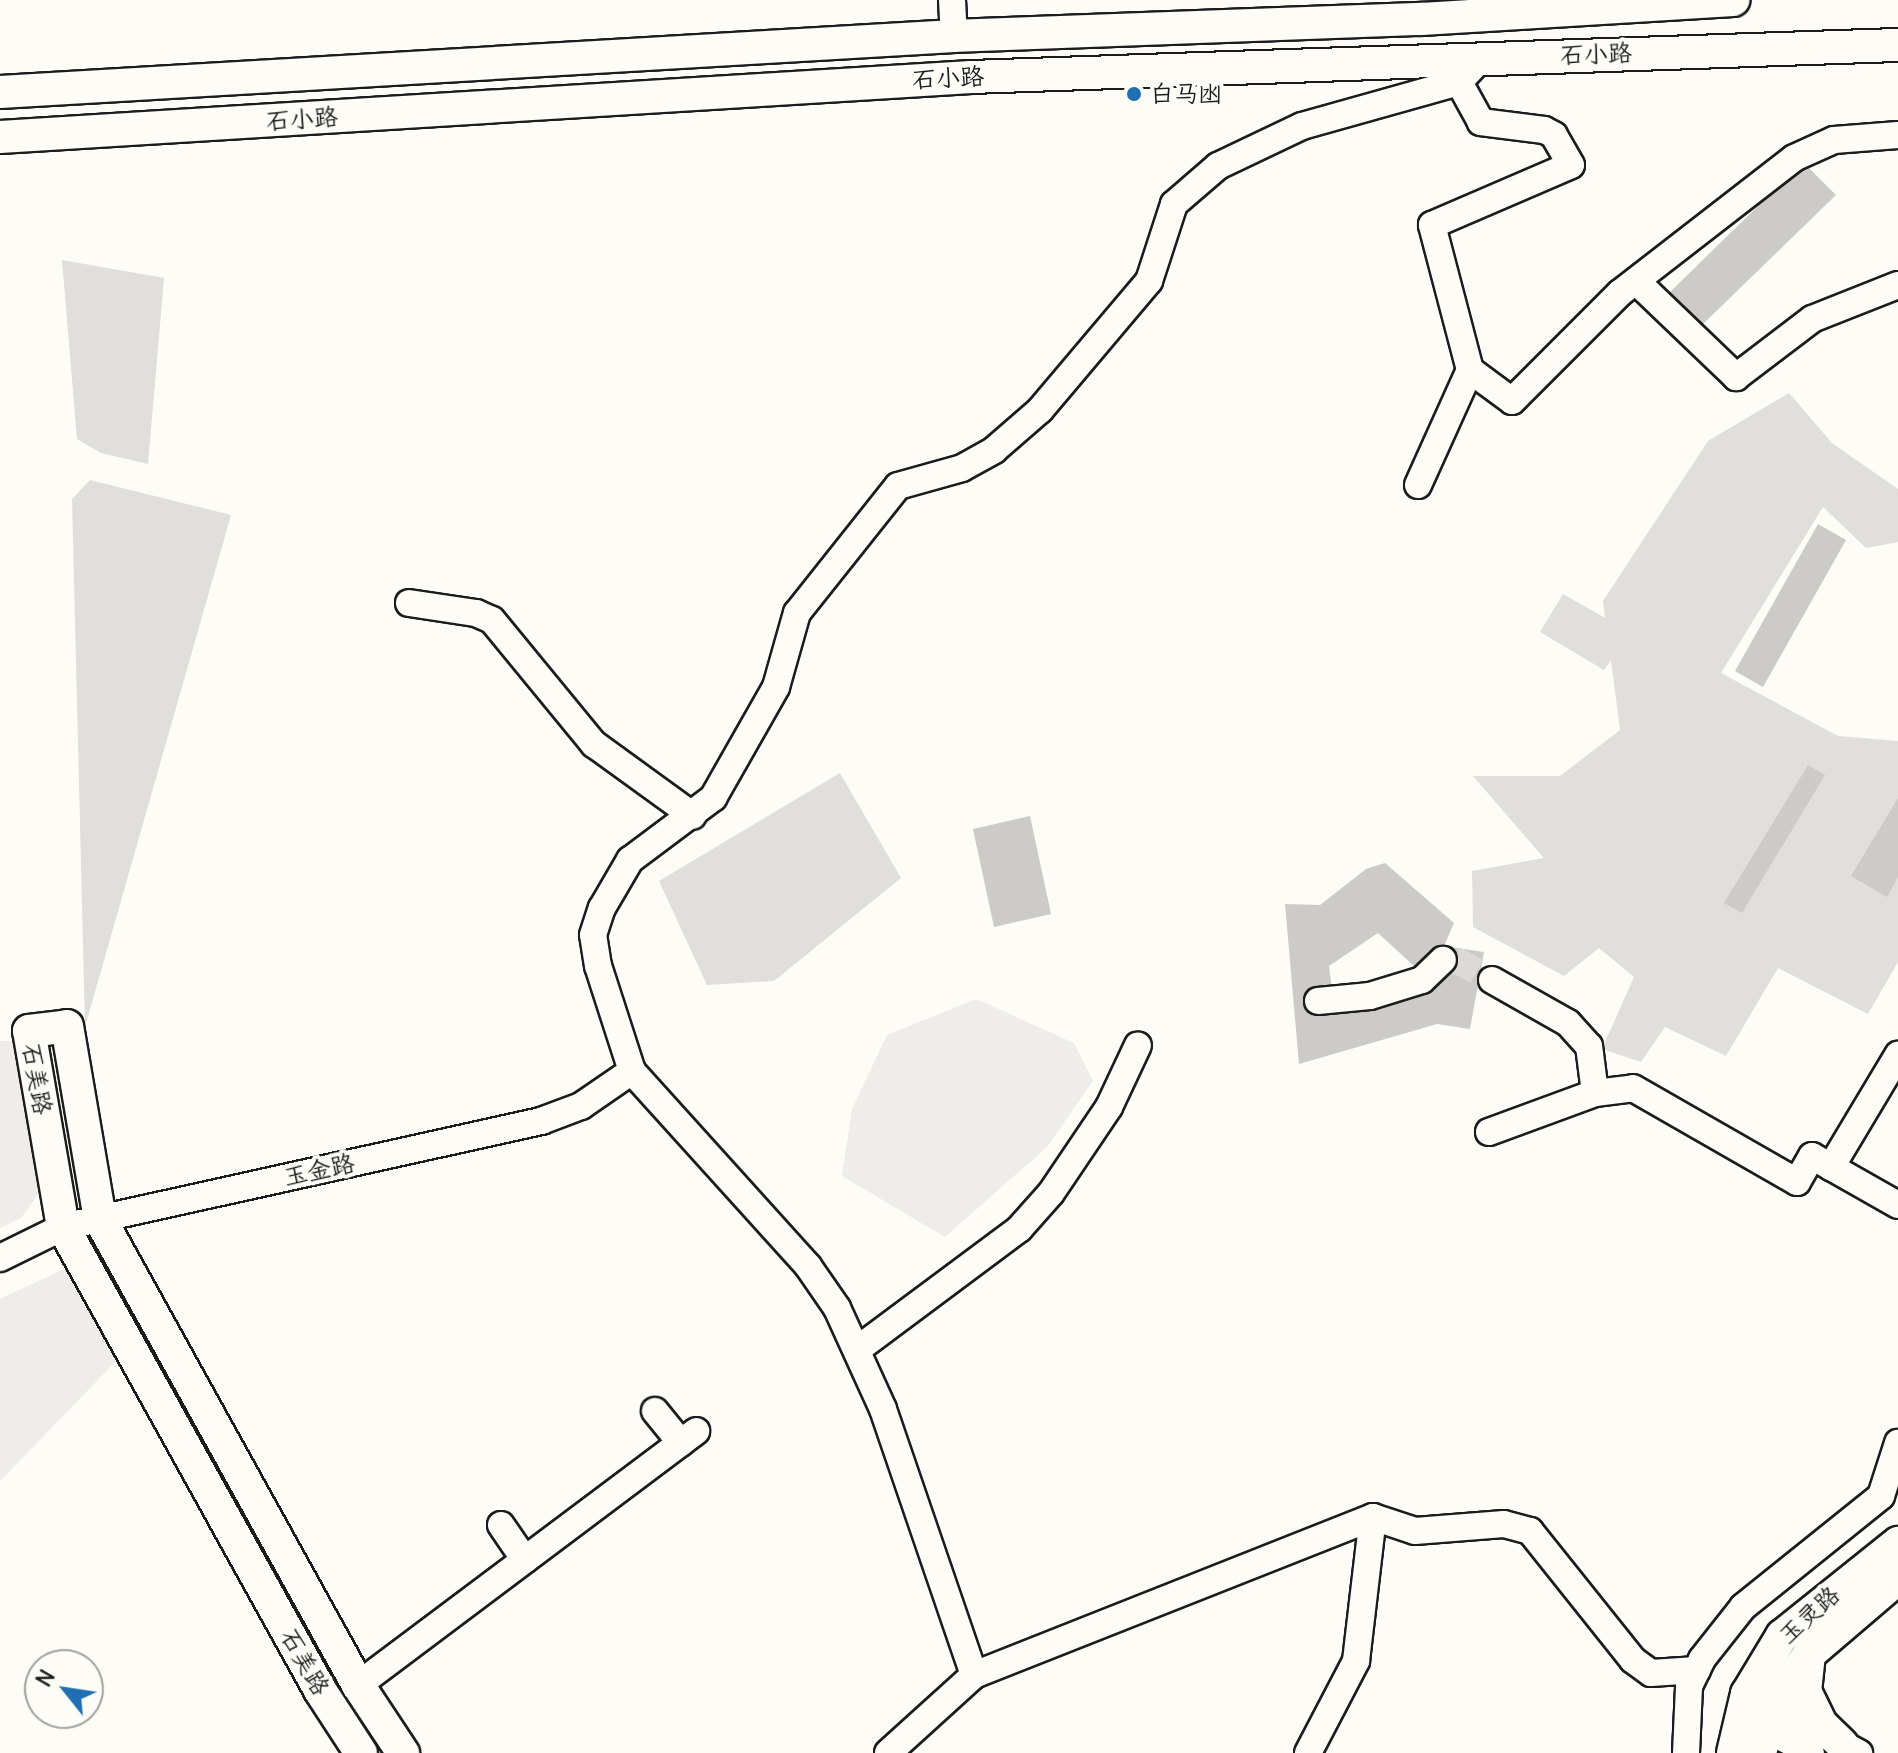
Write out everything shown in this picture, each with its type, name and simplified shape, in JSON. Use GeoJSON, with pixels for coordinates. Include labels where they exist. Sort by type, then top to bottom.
{"type":"FeatureCollection","features":[{"type":"Feature","properties":{"kind":"main road","name":"石小路"},"geometry":{"type":"LineString","coordinates":[[0,92],[1421,10],[1733,0]]}},
{"type":"Feature","properties":{"kind":"main road","name":"石小路"},"geometry":{"type":"LineString","coordinates":[[0,137],[971,77],[1898,45]]}},
{"type":"Feature","properties":{"kind":"main road","name":"石美路"},"geometry":{"type":"LineString","coordinates":[[361,1753],[320,1690],[63,1227],[29,1031],[67,1026],[100,1219],[358,1685],[403,1753]]}},
{"type":"Feature","properties":{"kind":"main road","name":"玉灵路"},"geometry":{"type":"LineString","coordinates":[[1757,1719],[1782,1636],[1898,1543]]}},
{"type":"Feature","properties":{"kind":"main road","name":"玉灵路"},"geometry":{"type":"LineString","coordinates":[[1733,1753],[1809,1654],[1898,1578]]}},
{"type":"Feature","properties":{"kind":"main road"},"geometry":{"type":"LineString","coordinates":[[1809,1654],[1805,1691],[1821,1724],[1850,1748]]}},
{"type":"Feature","properties":{"kind":"street"},"geometry":{"type":"LineString","coordinates":[[952,0],[954,36]]}},
{"type":"Feature","properties":{"kind":"street"},"geometry":{"type":"LineString","coordinates":[[974,1675],[858,1349],[808,1266],[632,1071],[593,935],[613,884],[630,860],[693,816],[713,798],[776,687],[797,613],[898,486],[962,468],[994,450],[1040,410],[1149,281],[1174,204],[1218,166],[1302,126],[1459,82],[1482,57]]}},
{"type":"Feature","properties":{"kind":"street"},"geometry":{"type":"LineString","coordinates":[[1459,82],[1481,122],[1544,130],[1554,135],[1571,165],[1432,225],[1470,370],[1512,401],[1636,281],[1794,158],[1834,140],[1898,135]]}},
{"type":"Feature","properties":{"kind":"street"},"geometry":{"type":"LineString","coordinates":[[1636,281],[1736,377],[1812,319],[1898,285]]}},
{"type":"Feature","properties":{"kind":"street"},"geometry":{"type":"LineString","coordinates":[[1418,485],[1470,370]]}},
{"type":"Feature","properties":{"kind":"street"},"geometry":{"type":"LineString","coordinates":[[409,603],[476,613],[492,620],[594,744],[693,816]]}},
{"type":"Feature","properties":{"kind":"street"},"geometry":{"type":"LineString","coordinates":[[1318,1001],[1370,996],[1422,980],[1443,960]]}},
{"type":"Feature","properties":{"kind":"street"},"geometry":{"type":"LineString","coordinates":[[1492,980],[1568,1023],[1589,1046],[1595,1093]]}},
{"type":"Feature","properties":{"kind":"street"},"geometry":{"type":"LineString","coordinates":[[858,1349],[1019,1229],[1051,1193],[1109,1107],[1138,1045]]}},
{"type":"Feature","properties":{"kind":"street"},"geometry":{"type":"LineString","coordinates":[[1831,1167],[1887,1097],[1898,1055]]}},
{"type":"Feature","properties":{"kind":"street","name":"玉金路"},"geometry":{"type":"LineString","coordinates":[[0,1258],[63,1227],[541,1121],[581,1106],[632,1071]]}},
{"type":"Feature","properties":{"kind":"street"},"geometry":{"type":"LineString","coordinates":[[1489,1132],[1595,1093],[1633,1088],[1797,1182],[1812,1156],[1898,1205]]}},
{"type":"Feature","properties":{"kind":"street"},"geometry":{"type":"LineString","coordinates":[[358,1685],[688,1437],[655,1411]]}},
{"type":"Feature","properties":{"kind":"street"},"geometry":{"type":"LineString","coordinates":[[1686,1753],[1689,1686],[1697,1670],[1743,1607],[1881,1496],[1898,1443]]}},
{"type":"Feature","properties":{"kind":"street"},"geometry":{"type":"LineString","coordinates":[[1308,1753],[1356,1661],[1373,1517]]}},
{"type":"Feature","properties":{"kind":"street"},"geometry":{"type":"LineString","coordinates":[[888,1753],[974,1675],[1373,1517],[1415,1531],[1504,1524],[1530,1531],[1633,1660],[1651,1673],[1697,1670]]}},
{"type":"Feature","properties":{"kind":"street"},"geometry":{"type":"LineString","coordinates":[[501,1525],[525,1560]]}},
{"type":"Feature","properties":{"kind":"street"},"geometry":{"type":"LineString","coordinates":[[1757,1719],[1850,1748]]}},
{"type":"Feature","properties":{"kind":"street"},"geometry":{"type":"LineString","coordinates":[[1757,1719],[1811,1753]]}},
{"type":"Feature","properties":{"kind":"shaded area"},"geometry":{"type":"Polygon","coordinates":[[[62,260],[164,278],[148,464],[101,453],[77,439],[62,260]]]}},
{"type":"Feature","properties":{"kind":"shaded area"},"geometry":{"type":"Polygon","coordinates":[[[1789,393],[1832,443],[1898,489],[1898,542],[1866,548],[1823,507],[1721,673],[1838,736],[1898,741],[1898,962],[1868,1014],[1778,968],[1726,1056],[1665,1027],[1641,1062],[1602,1049],[1634,977],[1599,948],[1564,976],[1473,927],[1472,871],[1544,858],[1473,776],[1560,776],[1620,730],[1611,660],[1604,670],[1540,632],[1563,594],[1605,618],[1603,601],[1708,441],[1789,393]]]}},
{"type":"Feature","properties":{"kind":"shaded area"},"geometry":{"type":"Polygon","coordinates":[[[90,480],[231,515],[85,1027],[72,499],[90,480]]]}},
{"type":"Feature","properties":{"kind":"shaded area"},"geometry":{"type":"Polygon","coordinates":[[[840,773],[901,878],[774,981],[707,985],[659,881],[840,773]]]}},
{"type":"Feature","properties":{"kind":"shaded area"},"geometry":{"type":"Polygon","coordinates":[[[976,999],[1074,1043],[1093,1081],[1047,1147],[945,1237],[842,1176],[852,1109],[887,1035],[976,999]]]}},
{"type":"Feature","properties":{"kind":"shaded area"},"geometry":{"type":"Polygon","coordinates":[[[0,1041],[19,1041],[40,1192],[21,1218],[0,1228],[0,1041]]]}},
{"type":"Feature","properties":{"kind":"shaded area"},"geometry":{"type":"Polygon","coordinates":[[[64,1269],[82,1278],[123,1354],[0,1481],[0,1299],[64,1269]]]}},
{"type":"Feature","properties":{"kind":"building"},"geometry":{"type":"Polygon","coordinates":[[[1803,162],[1836,195],[1701,326],[1669,293],[1803,162]]]}},
{"type":"Feature","properties":{"kind":"building"},"geometry":{"type":"Polygon","coordinates":[[[1818,524],[1846,540],[1763,687],[1735,671],[1818,524]]]}},
{"type":"Feature","properties":{"kind":"building"},"geometry":{"type":"Polygon","coordinates":[[[1808,765],[1825,775],[1742,913],[1724,903],[1808,765]]]}},
{"type":"Feature","properties":{"kind":"building"},"geometry":{"type":"Polygon","coordinates":[[[1898,798],[1898,877],[1887,897],[1851,876],[1898,798]]]}},
{"type":"Feature","properties":{"kind":"building"},"geometry":{"type":"Polygon","coordinates":[[[1030,816],[1051,914],[994,927],[973,829],[1030,816]]]}},
{"type":"Feature","properties":{"kind":"building"},"geometry":{"type":"Polygon","coordinates":[[[1385,863],[1454,923],[1444,946],[1484,952],[1470,1029],[1437,1024],[1299,1064],[1285,904],[1320,905],[1366,869],[1385,863]],[[1378,933],[1329,966],[1335,1014],[1436,988],[1443,960],[1414,966],[1378,933]]]}},
{"type":"Feature","properties":{"kind":"tunnel"},"geometry":{"type":"LineString","coordinates":[[1443,960],[1454,959],[1492,980]]}},
{"type":"Feature","properties":{"kind":"place","name":"白马凼"},"geometry":{"type":"Point","coordinates":[1134,94]}}]}
